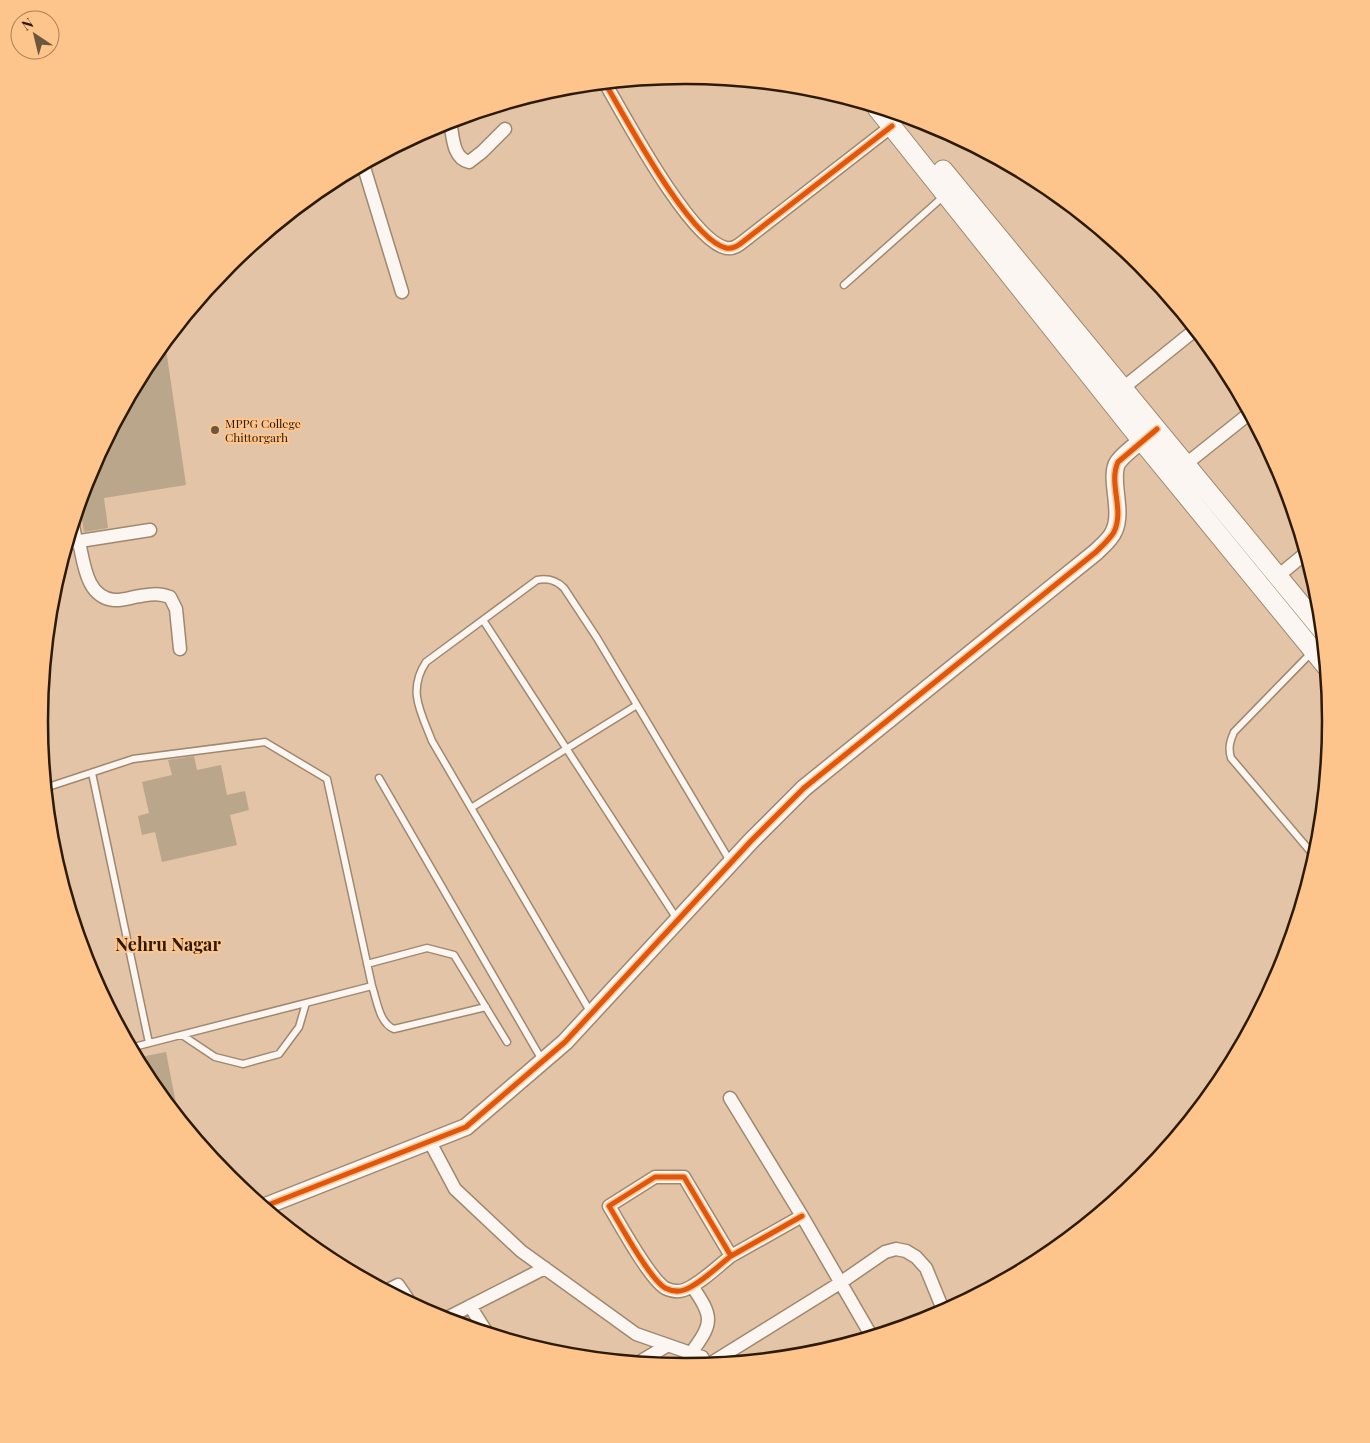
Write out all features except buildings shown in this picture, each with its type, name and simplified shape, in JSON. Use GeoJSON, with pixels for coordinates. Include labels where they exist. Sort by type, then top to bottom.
{"type":"FeatureCollection","features":[{"type":"Feature","properties":{"kind":"main road"},"geometry":{"type":"LineString","coordinates":[[894,120],[946,194],[1142,441],[1319,658]]}},
{"type":"Feature","properties":{"kind":"main road"},"geometry":{"type":"LineString","coordinates":[[894,120],[1124,388],[1314,620]]}},
{"type":"Feature","properties":{"kind":"street"},"geometry":{"type":"LineString","coordinates":[[608,88],[679,205],[698,228],[716,243],[726,248],[735,247],[740,244],[894,120]]}},
{"type":"Feature","properties":{"kind":"street"},"geometry":{"type":"LineString","coordinates":[[452,129],[458,155],[463,161],[469,162],[482,152],[504,129]]}},
{"type":"Feature","properties":{"kind":"street"},"geometry":{"type":"LineString","coordinates":[[365,170],[402,292]]}},
{"type":"Feature","properties":{"kind":"street"},"geometry":{"type":"LineString","coordinates":[[1124,388],[1191,333]]}},
{"type":"Feature","properties":{"kind":"street"},"geometry":{"type":"LineString","coordinates":[[1186,464],[1245,417]]}},
{"type":"Feature","properties":{"kind":"street"},"geometry":{"type":"LineString","coordinates":[[270,1205],[466,1127],[565,1042],[731,862],[804,788],[1096,552],[1114,533],[1117,522],[1115,469],[1118,462],[1157,429]]}},
{"type":"Feature","properties":{"kind":"street"},"geometry":{"type":"LineString","coordinates":[[73,543],[150,530]]}},
{"type":"Feature","properties":{"kind":"street"},"geometry":{"type":"LineString","coordinates":[[73,543],[90,582],[104,598],[115,600],[159,593],[170,597],[176,609],[180,650]]}},
{"type":"Feature","properties":{"kind":"street"},"geometry":{"type":"LineString","coordinates":[[1278,576],[1301,557]]}},
{"type":"Feature","properties":{"kind":"street"},"geometry":{"type":"LineString","coordinates":[[730,1098],[802,1216],[869,1331]]}},
{"type":"Feature","properties":{"kind":"street"},"geometry":{"type":"LineString","coordinates":[[430,1142],[455,1189],[522,1251],[636,1334],[703,1359]]}},
{"type":"Feature","properties":{"kind":"street"},"geometry":{"type":"LineString","coordinates":[[731,1256],[684,1177],[654,1177],[608,1206],[652,1275],[664,1287],[676,1291],[692,1286],[731,1256],[802,1216]]}},
{"type":"Feature","properties":{"kind":"street"},"geometry":{"type":"LineString","coordinates":[[720,1358],[840,1283],[885,1252],[896,1249],[906,1251],[916,1257],[926,1268],[941,1305]]}},
{"type":"Feature","properties":{"kind":"street"},"geometry":{"type":"LineString","coordinates":[[453,1315],[545,1268]]}},
{"type":"Feature","properties":{"kind":"street"},"geometry":{"type":"LineString","coordinates":[[393,1288],[398,1285],[404,1293]]}},
{"type":"Feature","properties":{"kind":"street"},"geometry":{"type":"LineString","coordinates":[[691,1353],[702,1337],[708,1317],[706,1307],[692,1286]]}},
{"type":"Feature","properties":{"kind":"street"},"geometry":{"type":"LineString","coordinates":[[470,1306],[482,1325]]}},
{"type":"Feature","properties":{"kind":"street"},"geometry":{"type":"LineString","coordinates":[[646,1358],[668,1345]]}},
{"type":"Feature","properties":{"kind":"lane"},"geometry":{"type":"LineString","coordinates":[[844,285],[946,194]]}},
{"type":"Feature","properties":{"kind":"lane"},"geometry":{"type":"LineString","coordinates":[[592,1014],[432,741],[417,699],[416,685],[418,674],[426,662],[537,580],[545,579],[558,582],[597,638],[731,862]]}},
{"type":"Feature","properties":{"kind":"lane"},"geometry":{"type":"LineString","coordinates":[[483,620],[678,920]]}},
{"type":"Feature","properties":{"kind":"lane"},"geometry":{"type":"LineString","coordinates":[[1309,850],[1231,758],[1229,751],[1234,732],[1313,651]]}},
{"type":"Feature","properties":{"kind":"lane"},"geometry":{"type":"LineString","coordinates":[[471,808],[637,705]]}},
{"type":"Feature","properties":{"kind":"lane"},"geometry":{"type":"LineString","coordinates":[[51,786],[133,759],[265,742],[327,779],[372,986],[383,1019],[387,1025],[394,1029],[486,1007]]}},
{"type":"Feature","properties":{"kind":"lane"},"geometry":{"type":"LineString","coordinates":[[92,773],[149,1043]]}},
{"type":"Feature","properties":{"kind":"lane"},"geometry":{"type":"LineString","coordinates":[[379,778],[542,1062]]}},
{"type":"Feature","properties":{"kind":"lane"},"geometry":{"type":"LineString","coordinates":[[367,964],[427,948],[454,955],[508,1042]]}},
{"type":"Feature","properties":{"kind":"lane"},"geometry":{"type":"LineString","coordinates":[[137,1046],[372,986]]}},
{"type":"Feature","properties":{"kind":"lane"},"geometry":{"type":"LineString","coordinates":[[182,1035],[215,1056],[243,1064],[279,1054],[299,1027],[306,1003]]}},
{"type":"Feature","properties":{"kind":"cycle path"},"geometry":{"type":"LineString","coordinates":[[608,88],[677,201],[695,224],[711,240],[726,248],[740,244],[892,126]]}},
{"type":"Feature","properties":{"kind":"cycle path"},"geometry":{"type":"LineString","coordinates":[[269,1205],[466,1127],[565,1042],[751,841],[804,788],[1106,542],[1114,532],[1117,523],[1115,470],[1118,462],[1157,429]]}},
{"type":"Feature","properties":{"kind":"cycle path"},"geometry":{"type":"LineString","coordinates":[[731,1256],[690,1288],[679,1291],[667,1289],[651,1274],[609,1206],[655,1177],[684,1177],[731,1256],[802,1216]]}},
{"type":"Feature","properties":{"kind":"place","name":"MPPG College Chittorgarh"},"geometry":{"type":"Point","coordinates":[215,430]}},
{"type":"Feature","properties":{"kind":"district","name":"Nehru Nagar"},"geometry":{"type":"Point","coordinates":[168,944]}}]}
